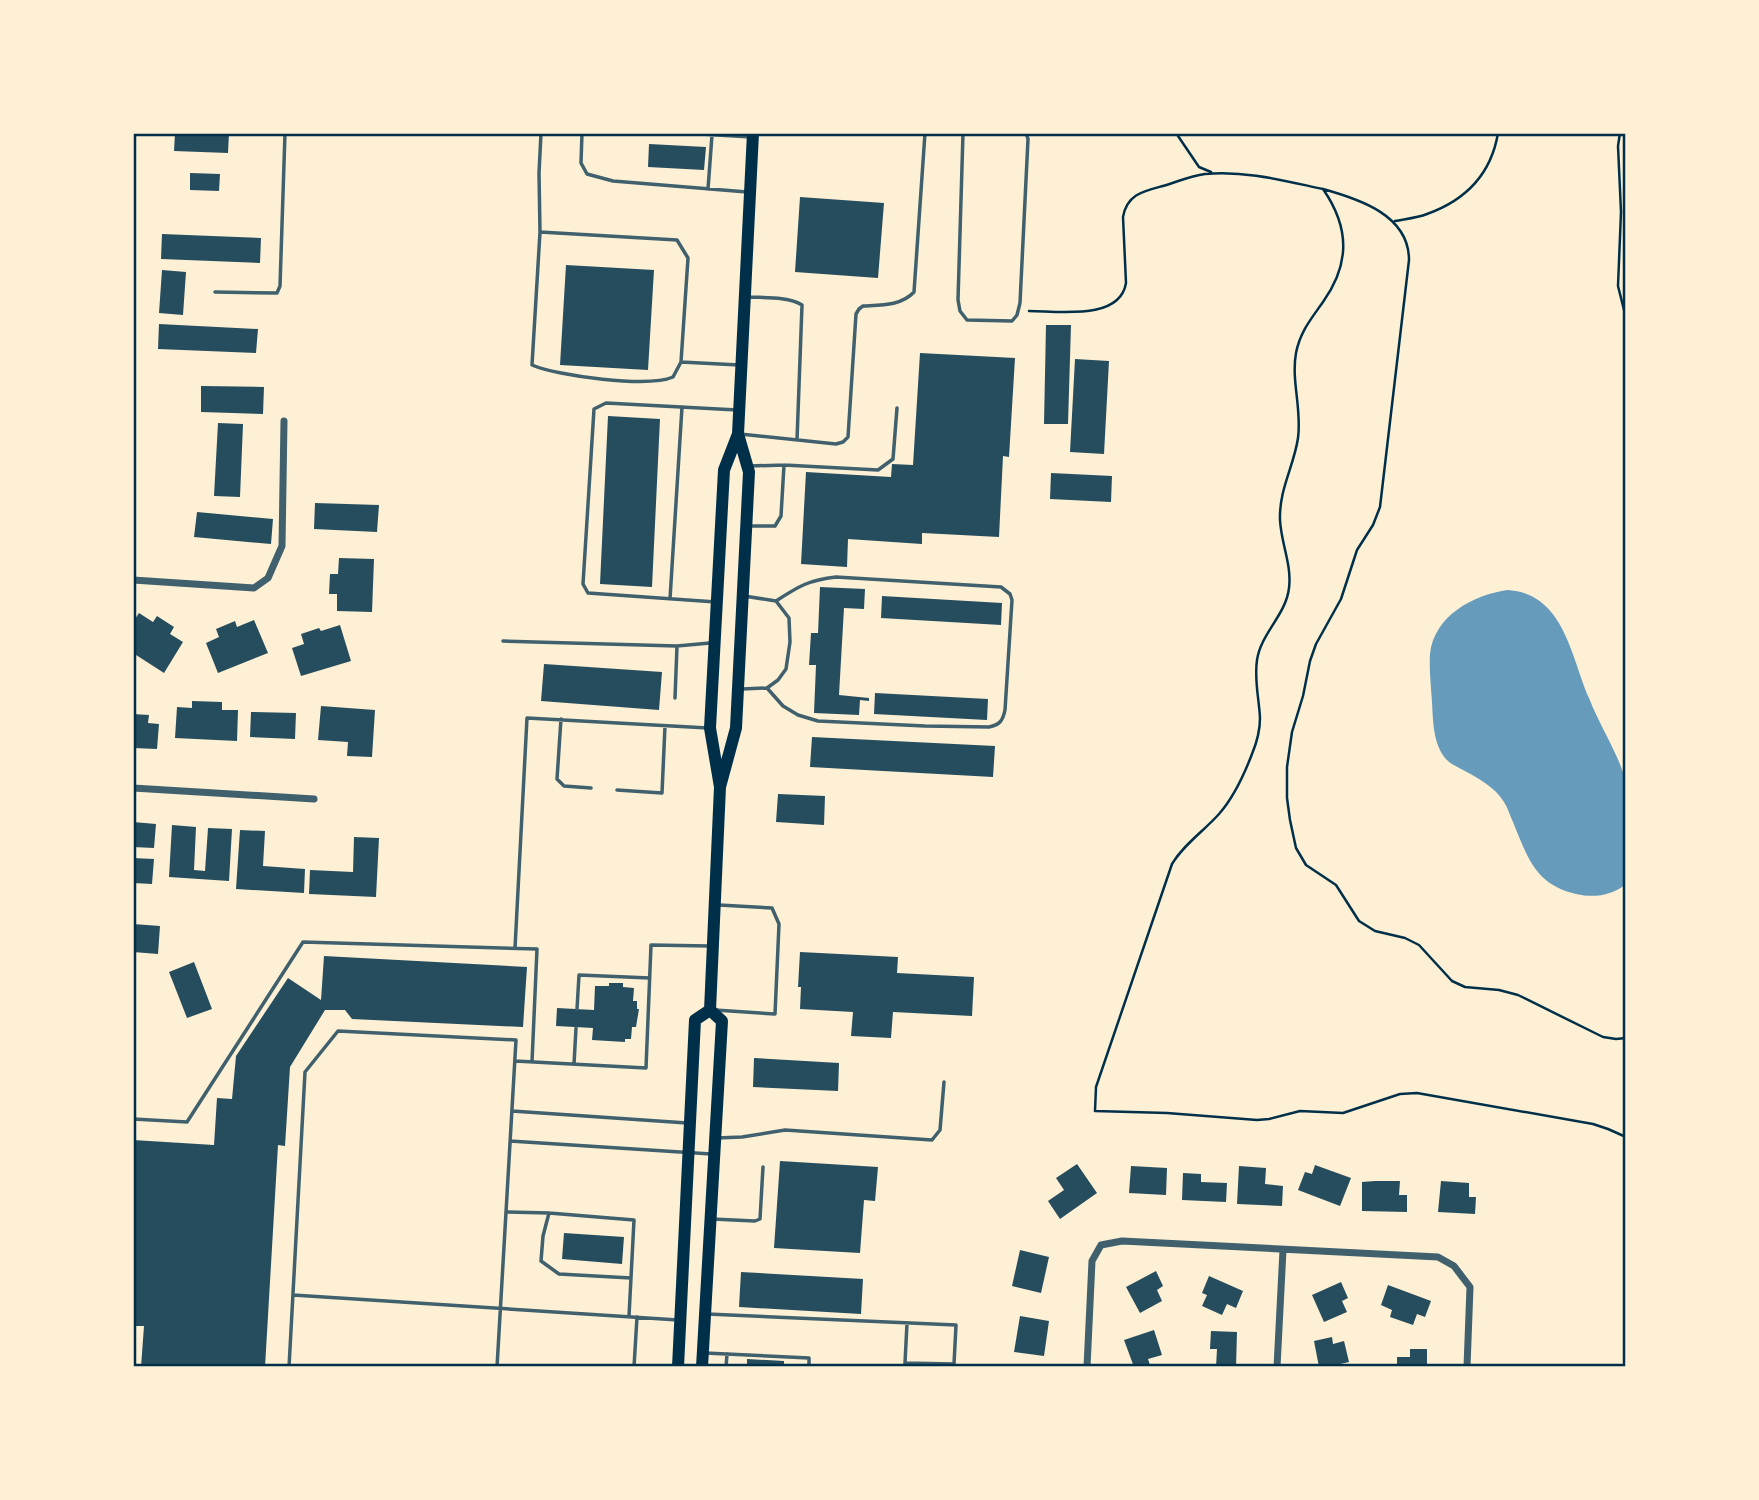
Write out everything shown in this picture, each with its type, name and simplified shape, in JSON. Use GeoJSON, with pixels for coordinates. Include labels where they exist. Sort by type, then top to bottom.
{"type":"FeatureCollection","features":[{"type":"Feature","properties":{"kind":"main road"},"geometry":{"type":"LineString","coordinates":[[702,1367],[722,1021],[710,1010],[720,787],[736,728],[749,472],[738,434],[753,135]]}},
{"type":"Feature","properties":{"kind":"main road"},"geometry":{"type":"LineString","coordinates":[[720,787],[710,728],[724,471],[738,434]]}},
{"type":"Feature","properties":{"kind":"main road"},"geometry":{"type":"LineString","coordinates":[[678,1367],[695,1020],[710,1010]]}},
{"type":"Feature","properties":{"kind":"street"},"geometry":{"type":"LineString","coordinates":[[133,580],[254,587],[268,578],[282,547],[284,421]]}},
{"type":"Feature","properties":{"kind":"street"},"geometry":{"type":"LineString","coordinates":[[133,788],[314,799]]}},
{"type":"Feature","properties":{"kind":"street"},"geometry":{"type":"LineString","coordinates":[[1087,1367],[1092,1261],[1101,1245],[1122,1241],[1438,1257],[1454,1266],[1471,1287],[1467,1367]]}},
{"type":"Feature","properties":{"kind":"street"},"geometry":{"type":"LineString","coordinates":[[1278,1367],[1283,1250]]}},
{"type":"Feature","properties":{"kind":"lane"},"geometry":{"type":"LineString","coordinates":[[215,292],[277,293],[280,286],[285,133]]}},
{"type":"Feature","properties":{"kind":"lane"},"geometry":{"type":"LineString","coordinates":[[540,232],[677,240],[688,258],[681,362],[673,377],[649,382],[610,379],[544,370],[532,365],[540,232],[541,133]]}},
{"type":"Feature","properties":{"kind":"lane"},"geometry":{"type":"LineString","coordinates":[[582,133],[581,163],[587,174],[613,181],[750,192]]}},
{"type":"Feature","properties":{"kind":"lane"},"geometry":{"type":"LineString","coordinates":[[683,133],[753,135]]}},
{"type":"Feature","properties":{"kind":"lane"},"geometry":{"type":"LineString","coordinates":[[738,434],[835,444],[848,437],[856,314],[863,306],[894,304],[914,292],[925,133]]}},
{"type":"Feature","properties":{"kind":"lane"},"geometry":{"type":"LineString","coordinates":[[963,133],[958,300],[960,311],[967,320],[1012,321],[1017,315],[1020,303],[1028,139],[1026,133]]}},
{"type":"Feature","properties":{"kind":"lane"},"geometry":{"type":"LineString","coordinates":[[708,189],[712,135]]}},
{"type":"Feature","properties":{"kind":"lane"},"geometry":{"type":"LineString","coordinates":[[745,297],[797,302],[802,305],[797,440]]}},
{"type":"Feature","properties":{"kind":"lane"},"geometry":{"type":"LineString","coordinates":[[681,362],[741,365]]}},
{"type":"Feature","properties":{"kind":"lane"},"geometry":{"type":"LineString","coordinates":[[717,602],[588,593],[583,584],[594,409],[606,403],[739,411]]}},
{"type":"Feature","properties":{"kind":"lane"},"geometry":{"type":"LineString","coordinates":[[670,599],[682,407]]}},
{"type":"Feature","properties":{"kind":"lane"},"geometry":{"type":"LineString","coordinates":[[747,466],[784,465],[878,470],[893,459],[897,408]]}},
{"type":"Feature","properties":{"kind":"lane"},"geometry":{"type":"LineString","coordinates":[[746,526],[775,526],[781,516],[784,465]]}},
{"type":"Feature","properties":{"kind":"lane"},"geometry":{"type":"LineString","coordinates":[[742,596],[776,601],[815,579],[836,577],[1001,587],[1010,594],[1012,600],[1005,710],[1003,719],[997,725],[925,726],[817,721],[798,715],[783,706],[767,688]]}},
{"type":"Feature","properties":{"kind":"lane"},"geometry":{"type":"LineString","coordinates":[[738,689],[767,688],[778,680],[786,669],[790,642],[789,618],[776,601]]}},
{"type":"Feature","properties":{"kind":"lane"},"geometry":{"type":"LineString","coordinates":[[503,641],[677,646],[715,643]]}},
{"type":"Feature","properties":{"kind":"lane"},"geometry":{"type":"LineString","coordinates":[[675,698],[677,646]]}},
{"type":"Feature","properties":{"kind":"lane"},"geometry":{"type":"LineString","coordinates":[[515,948],[527,718],[710,728]]}},
{"type":"Feature","properties":{"kind":"lane"},"geometry":{"type":"LineString","coordinates":[[561,719],[557,779],[564,786],[592,788]]}},
{"type":"Feature","properties":{"kind":"lane"},"geometry":{"type":"LineString","coordinates":[[617,790],[662,793],[665,726]]}},
{"type":"Feature","properties":{"kind":"lane"},"geometry":{"type":"LineString","coordinates":[[710,1010],[775,1014],[779,924],[772,908],[714,904]]}},
{"type":"Feature","properties":{"kind":"lane"},"geometry":{"type":"LineString","coordinates":[[133,1119],[187,1122],[303,942],[537,949],[532,1062]]}},
{"type":"Feature","properties":{"kind":"lane"},"geometry":{"type":"LineString","coordinates":[[515,1061],[646,1068],[651,945],[712,946]]}},
{"type":"Feature","properties":{"kind":"lane"},"geometry":{"type":"LineString","coordinates":[[577,1009],[579,975],[650,978]]}},
{"type":"Feature","properties":{"kind":"lane"},"geometry":{"type":"LineString","coordinates":[[574,1064],[576,1028]]}},
{"type":"Feature","properties":{"kind":"lane"},"geometry":{"type":"LineString","coordinates":[[289,1367],[305,1072],[338,1031],[516,1040],[497,1367]]}},
{"type":"Feature","properties":{"kind":"lane"},"geometry":{"type":"LineString","coordinates":[[715,1138],[785,1130],[932,1139],[940,1130],[944,1082]]}},
{"type":"Feature","properties":{"kind":"lane"},"geometry":{"type":"LineString","coordinates":[[512,1111],[690,1123]]}},
{"type":"Feature","properties":{"kind":"lane"},"geometry":{"type":"LineString","coordinates":[[510,1141],[714,1155]]}},
{"type":"Feature","properties":{"kind":"lane"},"geometry":{"type":"LineString","coordinates":[[710,1219],[760,1219],[763,1167]]}},
{"type":"Feature","properties":{"kind":"lane"},"geometry":{"type":"LineString","coordinates":[[506,1212],[634,1220],[629,1317]]}},
{"type":"Feature","properties":{"kind":"lane"},"geometry":{"type":"LineString","coordinates":[[549,1213],[543,1236],[541,1261],[559,1273],[631,1278]]}},
{"type":"Feature","properties":{"kind":"lane"},"geometry":{"type":"LineString","coordinates":[[293,1295],[679,1320]]}},
{"type":"Feature","properties":{"kind":"lane"},"geometry":{"type":"LineString","coordinates":[[705,1314],[956,1325],[953,1366],[905,1365],[907,1323]]}},
{"type":"Feature","properties":{"kind":"lane"},"geometry":{"type":"LineString","coordinates":[[635,1367],[637,1317]]}},
{"type":"Feature","properties":{"kind":"lane"},"geometry":{"type":"LineString","coordinates":[[703,1353],[809,1358],[809,1367]]}},
{"type":"Feature","properties":{"kind":"lane"},"geometry":{"type":"LineString","coordinates":[[726,1367],[727,1354]]}},
{"type":"Feature","properties":{"kind":"path"},"geometry":{"type":"LineString","coordinates":[[1176,133],[1199,167],[1208,172],[1257,176],[1324,189],[1389,217],[1405,240],[1409,260],[1380,507],[1373,525],[1357,550],[1341,600],[1316,644],[1292,732],[1287,766],[1287,798],[1296,848],[1306,865],[1336,885],[1363,924],[1375,931],[1405,938],[1419,946],[1452,981],[1465,987],[1499,990],[1518,995],[1603,1037],[1626,1038]]}},
{"type":"Feature","properties":{"kind":"path"},"geometry":{"type":"LineString","coordinates":[[1394,221],[1425,215],[1472,189],[1490,161],[1498,133]]}},
{"type":"Feature","properties":{"kind":"path"},"geometry":{"type":"LineString","coordinates":[[1620,133],[1618,146],[1621,239],[1618,286],[1626,318]]}},
{"type":"Feature","properties":{"kind":"path"},"geometry":{"type":"LineString","coordinates":[[1018,311],[1078,311],[1109,307],[1125,292],[1125,206],[1139,194],[1150,190],[1187,178],[1218,173]]}},
{"type":"Feature","properties":{"kind":"path"},"geometry":{"type":"LineString","coordinates":[[1324,189],[1340,220],[1343,260],[1331,290],[1304,329],[1296,354],[1294,376],[1298,438],[1282,495],[1280,513],[1289,568],[1289,586],[1286,601],[1258,651],[1255,679],[1260,717],[1257,740],[1231,798],[1218,815],[1185,846],[1172,864],[1097,1087],[1094,1111],[1257,1120],[1300,1111],[1343,1113],[1400,1094],[1417,1093],[1593,1124],[1626,1137]]}},
{"type":"Feature","properties":{"kind":"water"},"geometry":{"type":"Polygon","coordinates":[[[1507,590],[1526,594],[1541,602],[1563,630],[1593,709],[1623,771],[1626,782],[1626,884],[1608,893],[1596,896],[1576,894],[1551,884],[1528,857],[1507,807],[1496,792],[1486,783],[1449,762],[1438,745],[1433,724],[1430,672],[1433,641],[1447,618],[1457,610],[1481,597],[1507,590]]]}},
{"type":"Feature","properties":{"kind":"building"},"geometry":{"type":"Polygon","coordinates":[[[175,133],[229,133],[228,153],[174,151],[175,133]]]}},
{"type":"Feature","properties":{"kind":"building"},"geometry":{"type":"Polygon","coordinates":[[[649,144],[706,147],[704,170],[648,167],[649,144]]]}},
{"type":"Feature","properties":{"kind":"building"},"geometry":{"type":"Polygon","coordinates":[[[190,173],[220,174],[219,191],[190,190],[190,173]]]}},
{"type":"Feature","properties":{"kind":"building"},"geometry":{"type":"Polygon","coordinates":[[[800,197],[884,203],[878,278],[795,272],[800,197]]]}},
{"type":"Feature","properties":{"kind":"building"},"geometry":{"type":"Polygon","coordinates":[[[162,234],[261,238],[260,263],[161,259],[162,234]]]}},
{"type":"Feature","properties":{"kind":"building"},"geometry":{"type":"Polygon","coordinates":[[[566,265],[654,270],[648,370],[560,365],[566,265]]]}},
{"type":"Feature","properties":{"kind":"building"},"geometry":{"type":"Polygon","coordinates":[[[162,270],[186,272],[183,315],[159,313],[162,270]]]}},
{"type":"Feature","properties":{"kind":"building"},"geometry":{"type":"Polygon","coordinates":[[[159,324],[258,329],[256,353],[158,349],[159,324]]]}},
{"type":"Feature","properties":{"kind":"building"},"geometry":{"type":"Polygon","coordinates":[[[1046,325],[1071,325],[1068,424],[1044,424],[1046,325]]]}},
{"type":"Feature","properties":{"kind":"building"},"geometry":{"type":"Polygon","coordinates":[[[920,353],[1015,358],[1009,457],[1003,456],[999,537],[922,533],[922,544],[848,539],[847,567],[801,564],[806,472],[891,477],[892,464],[913,465],[920,353]]]}},
{"type":"Feature","properties":{"kind":"building"},"geometry":{"type":"Polygon","coordinates":[[[1075,359],[1109,361],[1104,454],[1070,452],[1075,359]]]}},
{"type":"Feature","properties":{"kind":"building"},"geometry":{"type":"Polygon","coordinates":[[[201,386],[264,387],[263,414],[201,412],[201,386]]]}},
{"type":"Feature","properties":{"kind":"building"},"geometry":{"type":"Polygon","coordinates":[[[608,416],[660,419],[652,587],[600,584],[608,416]]]}},
{"type":"Feature","properties":{"kind":"building"},"geometry":{"type":"Polygon","coordinates":[[[218,423],[243,424],[240,497],[214,496],[218,423]]]}},
{"type":"Feature","properties":{"kind":"building"},"geometry":{"type":"Polygon","coordinates":[[[1051,473],[1112,476],[1111,502],[1050,499],[1051,473]]]}},
{"type":"Feature","properties":{"kind":"building"},"geometry":{"type":"Polygon","coordinates":[[[315,503],[379,505],[377,532],[314,529],[315,503]]]}},
{"type":"Feature","properties":{"kind":"building"},"geometry":{"type":"Polygon","coordinates":[[[197,512],[273,519],[271,544],[194,537],[197,512]]]}},
{"type":"Feature","properties":{"kind":"building"},"geometry":{"type":"Polygon","coordinates":[[[339,558],[374,559],[372,612],[337,611],[337,594],[329,594],[330,574],[338,574],[339,558]]]}},
{"type":"Feature","properties":{"kind":"building"},"geometry":{"type":"Polygon","coordinates":[[[820,587],[865,589],[864,609],[844,608],[839,695],[869,698],[869,701],[860,700],[859,715],[814,713],[816,665],[809,665],[811,633],[818,633],[820,587]]]}},
{"type":"Feature","properties":{"kind":"building"},"geometry":{"type":"Polygon","coordinates":[[[882,596],[1002,603],[1001,625],[881,618],[882,596]]]}},
{"type":"Feature","properties":{"kind":"building"},"geometry":{"type":"Polygon","coordinates":[[[139,613],[153,622],[157,616],[174,627],[170,634],[183,642],[164,673],[133,653],[133,622],[139,613]]]}},
{"type":"Feature","properties":{"kind":"building"},"geometry":{"type":"Polygon","coordinates":[[[254,620],[268,653],[218,673],[206,643],[219,637],[216,629],[235,621],[237,627],[254,620]]]}},
{"type":"Feature","properties":{"kind":"building"},"geometry":{"type":"Polygon","coordinates":[[[340,625],[351,661],[301,676],[292,648],[304,644],[301,634],[340,625]]]}},
{"type":"Feature","properties":{"kind":"building"},"geometry":{"type":"Polygon","coordinates":[[[544,664],[662,672],[659,710],[541,701],[544,664]]]}},
{"type":"Feature","properties":{"kind":"building"},"geometry":{"type":"Polygon","coordinates":[[[875,693],[988,699],[987,720],[874,714],[875,693]]]}},
{"type":"Feature","properties":{"kind":"building"},"geometry":{"type":"Polygon","coordinates":[[[192,701],[222,702],[222,710],[238,710],[237,741],[175,738],[177,707],[192,708],[192,701]]]}},
{"type":"Feature","properties":{"kind":"building"},"geometry":{"type":"Polygon","coordinates":[[[321,706],[375,710],[372,757],[347,756],[348,742],[318,740],[321,706]]]}},
{"type":"Feature","properties":{"kind":"building"},"geometry":{"type":"Polygon","coordinates":[[[251,712],[296,713],[295,739],[250,737],[251,712]]]}},
{"type":"Feature","properties":{"kind":"building"},"geometry":{"type":"Polygon","coordinates":[[[133,714],[149,715],[148,723],[159,724],[157,749],[133,748],[133,714]]]}},
{"type":"Feature","properties":{"kind":"building"},"geometry":{"type":"Polygon","coordinates":[[[812,737],[995,746],[993,777],[810,767],[812,737]]]}},
{"type":"Feature","properties":{"kind":"building"},"geometry":{"type":"Polygon","coordinates":[[[778,794],[825,796],[824,825],[776,822],[778,794]]]}},
{"type":"Feature","properties":{"kind":"building"},"geometry":{"type":"Polygon","coordinates":[[[133,822],[156,824],[154,848],[133,847],[133,822]]]}},
{"type":"Feature","properties":{"kind":"building"},"geometry":{"type":"Polygon","coordinates":[[[172,825],[196,827],[194,870],[205,871],[208,828],[232,829],[229,881],[169,877],[172,825]]]}},
{"type":"Feature","properties":{"kind":"building"},"geometry":{"type":"Polygon","coordinates":[[[240,830],[265,831],[263,866],[305,869],[304,893],[236,889],[240,830]]]}},
{"type":"Feature","properties":{"kind":"building"},"geometry":{"type":"Polygon","coordinates":[[[354,837],[379,838],[376,897],[309,894],[310,870],[353,872],[354,837]]]}},
{"type":"Feature","properties":{"kind":"building"},"geometry":{"type":"Polygon","coordinates":[[[133,858],[154,859],[152,884],[133,883],[133,858]]]}},
{"type":"Feature","properties":{"kind":"building"},"geometry":{"type":"Polygon","coordinates":[[[133,924],[160,926],[158,954],[133,952],[133,924]]]}},
{"type":"Feature","properties":{"kind":"building"},"geometry":{"type":"Polygon","coordinates":[[[800,952],[898,957],[897,973],[974,977],[972,1016],[893,1012],[891,1038],[851,1036],[853,1012],[800,1009],[800,952]]]}},
{"type":"Feature","properties":{"kind":"building"},"geometry":{"type":"Polygon","coordinates":[[[324,956],[527,967],[523,1027],[352,1019],[345,1010],[325,1010],[290,1067],[285,1146],[278,1145],[265,1367],[141,1367],[144,1326],[133,1326],[133,1140],[214,1145],[217,1098],[232,1099],[236,1056],[288,978],[321,1000],[324,956]]]}},
{"type":"Feature","properties":{"kind":"building"},"geometry":{"type":"Polygon","coordinates":[[[194,962],[212,1009],[187,1018],[169,972],[194,962]]]}},
{"type":"Feature","properties":{"kind":"building"},"geometry":{"type":"Polygon","coordinates":[[[609,983],[623,983],[623,987],[634,988],[633,1001],[637,1001],[639,1009],[636,1027],[632,1027],[631,1039],[625,1039],[625,1042],[592,1040],[593,1028],[556,1026],[557,1008],[594,1010],[595,986],[609,986],[609,983]]]}},
{"type":"Feature","properties":{"kind":"building"},"geometry":{"type":"Polygon","coordinates":[[[754,1058],[839,1063],[838,1091],[753,1087],[754,1058]]]}},
{"type":"Feature","properties":{"kind":"building"},"geometry":{"type":"Polygon","coordinates":[[[780,1161],[878,1167],[875,1201],[864,1200],[860,1253],[774,1248],[780,1161]]]}},
{"type":"Feature","properties":{"kind":"building"},"geometry":{"type":"Polygon","coordinates":[[[1077,1164],[1097,1193],[1060,1219],[1048,1201],[1064,1190],[1056,1178],[1077,1164]]]}},
{"type":"Feature","properties":{"kind":"building"},"geometry":{"type":"Polygon","coordinates":[[[1315,1165],[1351,1178],[1340,1206],[1298,1190],[1305,1172],[1312,1174],[1315,1165]]]}},
{"type":"Feature","properties":{"kind":"building"},"geometry":{"type":"Polygon","coordinates":[[[1131,1166],[1167,1168],[1166,1195],[1129,1193],[1131,1166]]]}},
{"type":"Feature","properties":{"kind":"building"},"geometry":{"type":"Polygon","coordinates":[[[1239,1166],[1266,1168],[1265,1184],[1283,1186],[1282,1206],[1237,1204],[1239,1166]]]}},
{"type":"Feature","properties":{"kind":"building"},"geometry":{"type":"Polygon","coordinates":[[[1183,1173],[1201,1174],[1201,1182],[1227,1183],[1226,1202],[1182,1200],[1183,1173]]]}},
{"type":"Feature","properties":{"kind":"building"},"geometry":{"type":"Polygon","coordinates":[[[1400,1181],[1399,1195],[1407,1195],[1407,1212],[1362,1211],[1362,1182],[1400,1181]]]}},
{"type":"Feature","properties":{"kind":"building"},"geometry":{"type":"Polygon","coordinates":[[[1441,1181],[1469,1183],[1469,1197],[1476,1197],[1475,1214],[1438,1212],[1441,1181]]]}},
{"type":"Feature","properties":{"kind":"building"},"geometry":{"type":"Polygon","coordinates":[[[564,1233],[624,1237],[622,1264],[562,1259],[564,1233]]]}},
{"type":"Feature","properties":{"kind":"building"},"geometry":{"type":"Polygon","coordinates":[[[1020,1250],[1049,1257],[1041,1293],[1012,1286],[1020,1250]]]}},
{"type":"Feature","properties":{"kind":"building"},"geometry":{"type":"Polygon","coordinates":[[[1156,1271],[1163,1286],[1157,1290],[1162,1301],[1140,1313],[1126,1287],[1156,1271]]]}},
{"type":"Feature","properties":{"kind":"building"},"geometry":{"type":"Polygon","coordinates":[[[741,1272],[863,1279],[861,1314],[739,1307],[741,1272]]]}},
{"type":"Feature","properties":{"kind":"building"},"geometry":{"type":"Polygon","coordinates":[[[1209,1276],[1243,1291],[1236,1308],[1227,1304],[1222,1315],[1202,1306],[1207,1295],[1202,1293],[1209,1276]]]}},
{"type":"Feature","properties":{"kind":"building"},"geometry":{"type":"Polygon","coordinates":[[[1341,1282],[1348,1298],[1342,1301],[1347,1312],[1324,1322],[1312,1295],[1341,1282]]]}},
{"type":"Feature","properties":{"kind":"building"},"geometry":{"type":"Polygon","coordinates":[[[1388,1285],[1431,1301],[1425,1317],[1417,1314],[1413,1325],[1390,1317],[1392,1310],[1381,1305],[1388,1285]]]}},
{"type":"Feature","properties":{"kind":"building"},"geometry":{"type":"Polygon","coordinates":[[[1020,1316],[1049,1321],[1044,1356],[1014,1352],[1020,1316]]]}},
{"type":"Feature","properties":{"kind":"building"},"geometry":{"type":"Polygon","coordinates":[[[1154,1330],[1162,1355],[1148,1359],[1150,1365],[1134,1367],[1124,1340],[1154,1330]]]}},
{"type":"Feature","properties":{"kind":"building"},"geometry":{"type":"Polygon","coordinates":[[[1211,1331],[1237,1332],[1236,1367],[1216,1367],[1217,1349],[1210,1349],[1211,1331]]]}},
{"type":"Feature","properties":{"kind":"building"},"geometry":{"type":"Polygon","coordinates":[[[1332,1337],[1333,1344],[1344,1341],[1349,1362],[1336,1365],[1337,1367],[1319,1367],[1314,1341],[1332,1337]]]}},
{"type":"Feature","properties":{"kind":"building"},"geometry":{"type":"Polygon","coordinates":[[[1410,1349],[1427,1349],[1427,1367],[1397,1367],[1397,1357],[1410,1357],[1410,1349]]]}},
{"type":"Feature","properties":{"kind":"building"},"geometry":{"type":"Polygon","coordinates":[[[747,1359],[784,1361],[784,1367],[747,1367],[747,1359]]]}}]}
